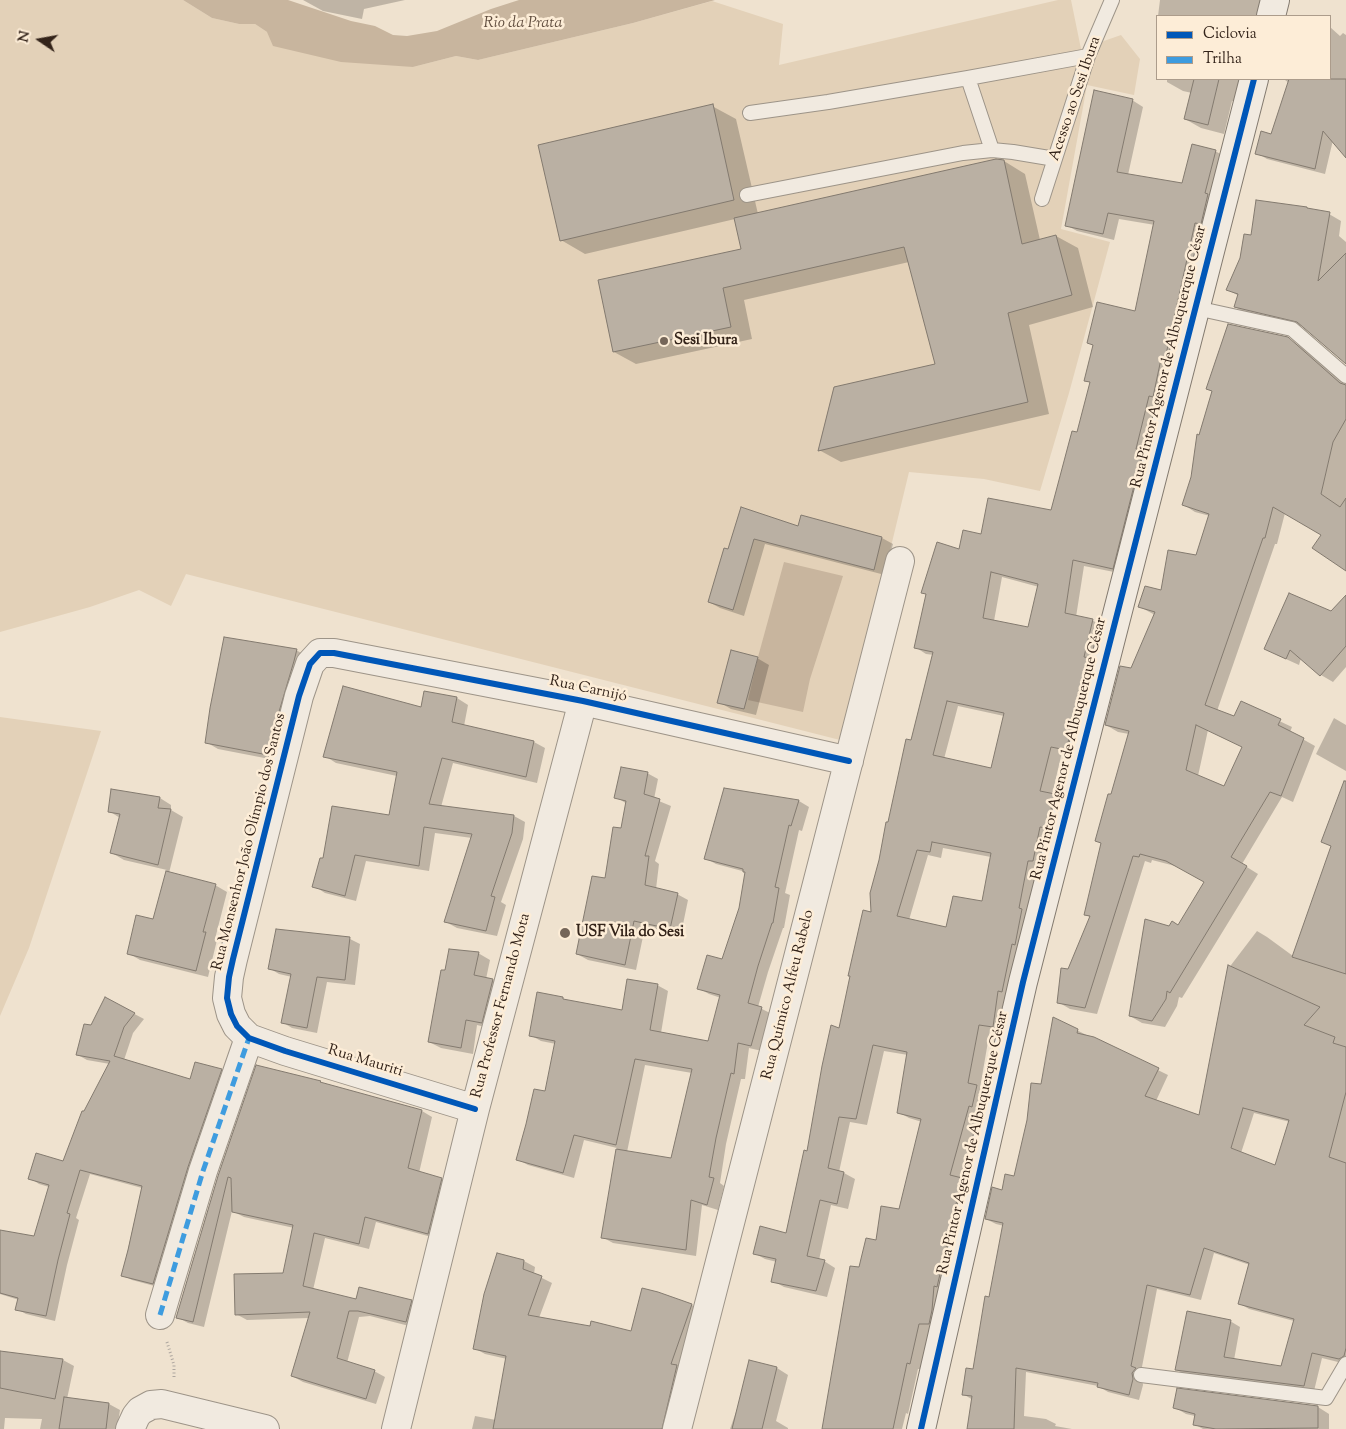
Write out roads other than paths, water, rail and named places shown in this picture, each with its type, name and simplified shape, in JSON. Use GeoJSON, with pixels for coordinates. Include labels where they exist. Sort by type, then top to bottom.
{"type":"FeatureCollection","features":[{"type":"Feature","properties":{"kind":"street"},"geometry":{"type":"LineString","coordinates":[[1271,15],[1275,0]]}},
{"type":"Feature","properties":{"kind":"street","name":"Rua Pintor Agenor de Albuquerque César"},"geometry":{"type":"LineString","coordinates":[[921,1429],[1024,982],[1254,80]]}},
{"type":"Feature","properties":{"kind":"street","name":"Rua Químico Alfeu Rabelo"},"geometry":{"type":"LineString","coordinates":[[677,1429],[900,561]]}},
{"type":"Feature","properties":{"kind":"street","name":"Rua Carnijó"},"geometry":{"type":"LineString","coordinates":[[320,653],[334,653],[583,701],[849,761]]}},
{"type":"Feature","properties":{"kind":"street","name":"Rua Monsenhor João Olímpio dos Santos"},"geometry":{"type":"LineString","coordinates":[[249,1038],[237,1026],[231,1014],[228,998],[229,977],[299,696],[310,664],[320,653]]}},
{"type":"Feature","properties":{"kind":"street","name":"Rua Professor Fernando Mota"},"geometry":{"type":"LineString","coordinates":[[396,1429],[475,1109],[583,701]]}},
{"type":"Feature","properties":{"kind":"street"},"geometry":{"type":"LineString","coordinates":[[160,1315],[203,1171],[249,1038]]}},
{"type":"Feature","properties":{"kind":"street","name":"Rua Mauriti"},"geometry":{"type":"LineString","coordinates":[[249,1038],[285,1051],[475,1109]]}},
{"type":"Feature","properties":{"kind":"street"},"geometry":{"type":"LineString","coordinates":[[131,1426],[140,1411],[151,1405],[162,1404],[265,1429]]}},
{"type":"Feature","properties":{"kind":"lane","name":"Acesso ao Sesi Ibura"},"geometry":{"type":"LineString","coordinates":[[1042,199],[1088,56],[1112,0]]}},
{"type":"Feature","properties":{"kind":"lane"},"geometry":{"type":"LineString","coordinates":[[750,113],[828,102],[1088,56]]}},
{"type":"Feature","properties":{"kind":"lane"},"geometry":{"type":"LineString","coordinates":[[968,78],[992,150]]}},
{"type":"Feature","properties":{"kind":"lane"},"geometry":{"type":"LineString","coordinates":[[747,195],[963,153],[992,150],[1029,154],[1055,160]]}},
{"type":"Feature","properties":{"kind":"lane"},"geometry":{"type":"LineString","coordinates":[[1196,308],[1292,329],[1346,376]]}},
{"type":"Feature","properties":{"kind":"lane"},"geometry":{"type":"LineString","coordinates":[[1141,1375],[1326,1398],[1346,1364]]}},
{"type":"Feature","properties":{"kind":"water","name":"Rio da Prata"},"geometry":{"type":"Polygon","coordinates":[[[183,0],[288,0],[351,21],[375,26],[393,35],[407,36],[437,31],[519,0],[715,0],[633,23],[478,60],[456,56],[413,67],[341,62],[273,46],[267,32],[255,24],[239,24],[212,18],[183,0]]]}},
{"type":"Feature","properties":{"kind":"water"},"geometry":{"type":"Polygon","coordinates":[[[784,562],[843,576],[810,679],[803,712],[748,700],[784,562]]]}},
{"type":"Feature","properties":{"kind":"place","name":"Sesi Ibura"},"geometry":{"type":"Point","coordinates":[664,341]}},
{"type":"Feature","properties":{"kind":"place","name":"USF Vila do Sesi"},"geometry":{"type":"Point","coordinates":[565,933]}}]}
